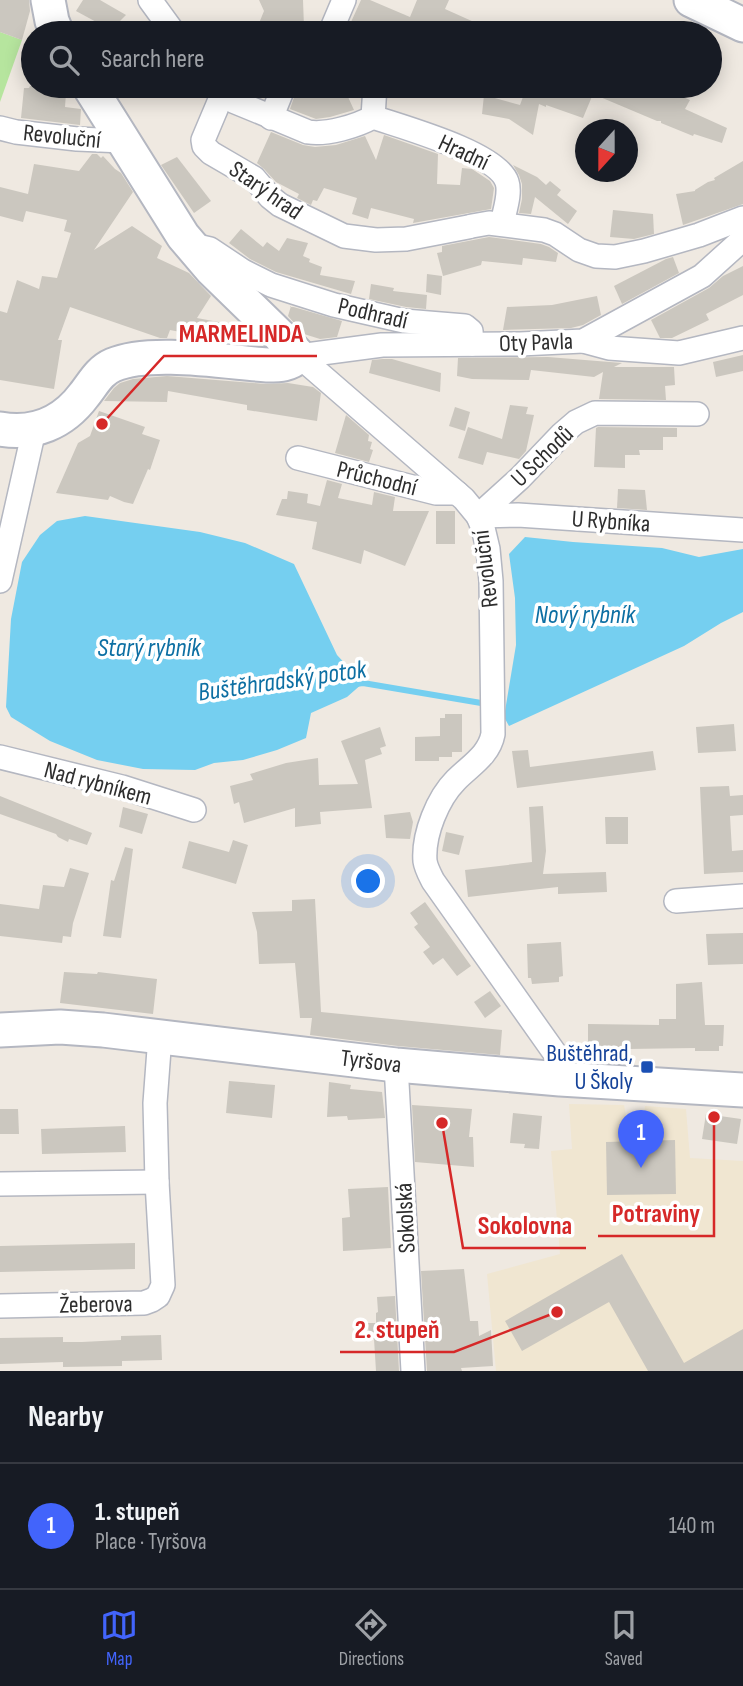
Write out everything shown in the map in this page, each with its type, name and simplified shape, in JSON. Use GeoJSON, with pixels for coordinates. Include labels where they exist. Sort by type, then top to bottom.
{"type":"FeatureCollection","features":[{"type":"Feature","properties":{"kind":"street"},"geometry":{"type":"LineString","coordinates":[[48,0],[52,21]]}},
{"type":"Feature","properties":{"kind":"street"},"geometry":{"type":"LineString","coordinates":[[150,0],[165,21]]}},
{"type":"Feature","properties":{"kind":"street"},"geometry":{"type":"LineString","coordinates":[[335,21],[344,0]]}},
{"type":"Feature","properties":{"kind":"street"},"geometry":{"type":"LineString","coordinates":[[691,0],[743,25]]}},
{"type":"Feature","properties":{"kind":"street","name":"Revoluční"},"geometry":{"type":"LineString","coordinates":[[96,98],[190,245],[212,271],[299,356],[457,493],[478,516],[486,536],[490,566],[494,734],[484,755],[457,778],[443,795],[431,822],[425,861],[433,881],[554,1052],[560,1079]]}},
{"type":"Feature","properties":{"kind":"street","name":"Starý hrad"},"geometry":{"type":"LineString","coordinates":[[216,98],[203,140],[204,146],[250,176],[285,208],[354,239],[406,239],[484,223],[502,224],[551,232],[579,250],[596,256],[615,257],[644,251],[743,218]]}},
{"type":"Feature","properties":{"kind":"street"},"geometry":{"type":"LineString","coordinates":[[233,98],[271,118],[301,130],[320,133],[334,131],[373,117],[374,98]]}},
{"type":"Feature","properties":{"kind":"street"},"geometry":{"type":"LineString","coordinates":[[271,118],[279,98]]}},
{"type":"Feature","properties":{"kind":"street","name":"Hradní"},"geometry":{"type":"LineString","coordinates":[[373,117],[451,142],[503,172],[508,187],[502,224]]}},
{"type":"Feature","properties":{"kind":"street","name":"Revoluční"},"geometry":{"type":"LineString","coordinates":[[1,128],[77,139],[123,141]]}},
{"type":"Feature","properties":{"kind":"street","name":"Oty Pavla"},"geometry":{"type":"LineString","coordinates":[[299,356],[382,345],[583,341],[702,276],[743,239]]}},
{"type":"Feature","properties":{"kind":"street","name":"Podhradí"},"geometry":{"type":"LineString","coordinates":[[190,245],[210,249],[243,271],[271,285],[334,305],[404,321],[465,326],[471,331],[472,344]]}},
{"type":"Feature","properties":{"kind":"street"},"geometry":{"type":"LineString","coordinates":[[583,341],[610,348],[679,353],[743,338]]}},
{"type":"Feature","properties":{"kind":"street"},"geometry":{"type":"LineString","coordinates":[[0,429],[34,430],[49,425],[60,419],[80,400],[104,370],[129,360],[172,358],[283,365],[299,356]]}},
{"type":"Feature","properties":{"kind":"street","name":"U Schodů"},"geometry":{"type":"LineString","coordinates":[[478,516],[520,478],[562,434],[576,422],[595,413],[697,414]]}},
{"type":"Feature","properties":{"kind":"street"},"geometry":{"type":"LineString","coordinates":[[0,581],[34,430]]}},
{"type":"Feature","properties":{"kind":"street","name":"Průchodní"},"geometry":{"type":"LineString","coordinates":[[298,457],[436,493],[457,493]]}},
{"type":"Feature","properties":{"kind":"street","name":"U Rybníka"},"geometry":{"type":"LineString","coordinates":[[478,516],[518,515],[743,530]]}},
{"type":"Feature","properties":{"kind":"street","name":"Nad rybníkem"},"geometry":{"type":"LineString","coordinates":[[0,757],[122,787],[194,810]]}},
{"type":"Feature","properties":{"kind":"street"},"geometry":{"type":"LineString","coordinates":[[676,901],[743,897]]}},
{"type":"Feature","properties":{"kind":"street","name":"Tyršova"},"geometry":{"type":"LineString","coordinates":[[0,1030],[60,1027],[103,1030],[396,1065],[560,1079],[743,1090]]}},
{"type":"Feature","properties":{"kind":"street","name":"Žeberova"},"geometry":{"type":"LineString","coordinates":[[0,1306],[144,1303],[158,1296],[164,1276],[157,1182],[155,1103],[160,1036]]}},
{"type":"Feature","properties":{"kind":"street","name":"Sokolská"},"geometry":{"type":"LineString","coordinates":[[396,1065],[413,1371]]}},
{"type":"Feature","properties":{"kind":"street"},"geometry":{"type":"LineString","coordinates":[[0,1184],[157,1182]]}},
{"type":"Feature","properties":{"kind":"shaded area"},"geometry":{"type":"Polygon","coordinates":[[[569,1104],[624,1105],[631,1141],[640,1140],[645,1106],[686,1109],[690,1158],[743,1161],[743,1371],[496,1371],[487,1274],[560,1254],[551,1151],[572,1149],[569,1104]]]}},
{"type":"Feature","properties":{"kind":"green space"},"geometry":{"type":"Polygon","coordinates":[[[0,32],[21,40],[21,43],[0,102],[0,32]]]}},
{"type":"Feature","properties":{"kind":"water","name":"Starý rybník"},"geometry":{"type":"Polygon","coordinates":[[[85,516],[200,532],[245,543],[294,564],[337,655],[363,683],[347,697],[311,713],[306,738],[243,760],[214,763],[195,770],[143,769],[97,760],[50,741],[11,717],[6,707],[11,619],[22,562],[40,535],[57,521],[85,516]]]}},
{"type":"Feature","properties":{"kind":"water","name":"Nový rybník"},"geometry":{"type":"Polygon","coordinates":[[[525,537],[662,548],[699,557],[743,549],[743,612],[684,646],[509,726],[504,717],[516,645],[515,598],[509,554],[525,537]]]}},
{"type":"Feature","properties":{"kind":"building"},"geometry":{"type":"Polygon","coordinates":[[[0,0],[29,0],[27,21],[21,21],[21,40],[0,32],[0,0]]]}},
{"type":"Feature","properties":{"kind":"building"},"geometry":{"type":"Polygon","coordinates":[[[83,0],[100,0],[126,15],[120,21],[94,21],[76,11],[83,0]]]}},
{"type":"Feature","properties":{"kind":"building"},"geometry":{"type":"Polygon","coordinates":[[[259,0],[303,0],[304,21],[260,21],[264,11],[259,0]]]}},
{"type":"Feature","properties":{"kind":"building"},"geometry":{"type":"Polygon","coordinates":[[[361,0],[370,0],[410,17],[417,0],[449,0],[445,9],[472,21],[351,21],[361,0]]]}},
{"type":"Feature","properties":{"kind":"building"},"geometry":{"type":"Polygon","coordinates":[[[23,98],[66,98],[65,107],[81,109],[80,125],[21,118],[23,98]]]}},
{"type":"Feature","properties":{"kind":"building"},"geometry":{"type":"Polygon","coordinates":[[[294,98],[348,98],[354,110],[316,119],[290,109],[294,98]]]}},
{"type":"Feature","properties":{"kind":"building"},"geometry":{"type":"Polygon","coordinates":[[[484,98],[495,98],[520,105],[523,98],[591,98],[583,118],[539,104],[533,135],[509,119],[482,114],[484,98]]]}},
{"type":"Feature","properties":{"kind":"building"},"geometry":{"type":"Polygon","coordinates":[[[602,98],[686,98],[690,100],[685,109],[727,128],[722,143],[694,134],[693,136],[602,98]]]}},
{"type":"Feature","properties":{"kind":"building"},"geometry":{"type":"Polygon","coordinates":[[[271,132],[315,147],[336,145],[365,136],[376,160],[384,135],[438,154],[437,184],[460,185],[462,168],[472,169],[490,181],[494,188],[491,209],[413,223],[414,219],[371,208],[368,219],[352,214],[357,198],[324,188],[317,201],[313,200],[311,205],[297,198],[299,194],[276,182],[257,163],[271,132]]]}},
{"type":"Feature","properties":{"kind":"building"},"geometry":{"type":"Polygon","coordinates":[[[92,154],[101,158],[103,156],[121,173],[133,192],[94,250],[132,226],[162,246],[157,258],[189,273],[211,296],[197,318],[229,324],[226,341],[170,330],[167,338],[160,338],[70,307],[58,340],[62,340],[54,389],[0,380],[0,311],[7,313],[17,280],[39,289],[42,276],[57,278],[71,233],[64,231],[67,220],[26,211],[23,222],[0,216],[0,187],[28,194],[34,164],[79,171],[92,154]]]}},
{"type":"Feature","properties":{"kind":"building"},"geometry":{"type":"Polygon","coordinates":[[[177,157],[211,201],[194,213],[161,165],[177,157]]]}},
{"type":"Feature","properties":{"kind":"building"},"geometry":{"type":"Polygon","coordinates":[[[743,161],[743,204],[683,225],[676,194],[695,191],[743,161]]]}},
{"type":"Feature","properties":{"kind":"building"},"geometry":{"type":"Polygon","coordinates":[[[513,165],[537,177],[546,185],[550,181],[561,190],[557,195],[577,211],[568,224],[535,197],[531,214],[519,213],[522,184],[513,165]]]}},
{"type":"Feature","properties":{"kind":"building"},"geometry":{"type":"Polygon","coordinates":[[[613,210],[653,214],[654,234],[634,239],[610,237],[613,210]]]}},
{"type":"Feature","properties":{"kind":"building"},"geometry":{"type":"Polygon","coordinates":[[[241,229],[263,247],[267,242],[279,251],[287,238],[308,243],[303,256],[310,259],[309,262],[322,267],[320,275],[355,281],[351,294],[276,272],[250,259],[229,243],[241,229]]]}},
{"type":"Feature","properties":{"kind":"building"},"geometry":{"type":"Polygon","coordinates":[[[489,237],[541,244],[558,253],[556,262],[523,258],[522,265],[482,261],[481,265],[443,276],[437,253],[442,252],[442,246],[489,237]]]}},
{"type":"Feature","properties":{"kind":"building"},"geometry":{"type":"Polygon","coordinates":[[[673,257],[679,273],[622,304],[614,286],[673,257]]]}},
{"type":"Feature","properties":{"kind":"building"},"geometry":{"type":"Polygon","coordinates":[[[743,266],[743,295],[706,314],[709,320],[672,338],[660,338],[651,320],[743,266]]]}},
{"type":"Feature","properties":{"kind":"building"},"geometry":{"type":"Polygon","coordinates":[[[427,274],[442,276],[441,295],[426,292],[427,274]]]}},
{"type":"Feature","properties":{"kind":"building"},"geometry":{"type":"Polygon","coordinates":[[[371,284],[394,288],[393,291],[427,295],[426,309],[369,299],[371,284]]]}},
{"type":"Feature","properties":{"kind":"building"},"geometry":{"type":"Polygon","coordinates":[[[597,296],[601,315],[583,325],[571,328],[503,330],[507,307],[552,305],[597,296]]]}},
{"type":"Feature","properties":{"kind":"building"},"geometry":{"type":"Polygon","coordinates":[[[291,306],[342,321],[337,337],[320,339],[304,334],[288,316],[291,306]]]}},
{"type":"Feature","properties":{"kind":"building"},"geometry":{"type":"Polygon","coordinates":[[[743,355],[743,371],[716,377],[713,362],[743,355]]]}},
{"type":"Feature","properties":{"kind":"building"},"geometry":{"type":"Polygon","coordinates":[[[548,357],[622,363],[614,367],[674,367],[675,385],[665,386],[666,400],[599,399],[603,372],[594,377],[531,370],[529,380],[472,379],[457,376],[458,358],[548,357]]]}},
{"type":"Feature","properties":{"kind":"building"},"geometry":{"type":"Polygon","coordinates":[[[392,359],[441,373],[440,392],[369,373],[372,360],[392,359]]]}},
{"type":"Feature","properties":{"kind":"building"},"geometry":{"type":"Polygon","coordinates":[[[167,376],[265,384],[288,383],[313,387],[321,393],[317,421],[247,410],[247,405],[168,391],[167,402],[104,401],[120,383],[167,376]]]}},
{"type":"Feature","properties":{"kind":"building"},"geometry":{"type":"Polygon","coordinates":[[[510,405],[528,407],[526,414],[534,415],[526,451],[519,459],[487,452],[483,465],[458,458],[468,427],[502,439],[510,405]]]}},
{"type":"Feature","properties":{"kind":"building"},"geometry":{"type":"Polygon","coordinates":[[[455,407],[470,412],[465,431],[449,426],[455,407]]]}},
{"type":"Feature","properties":{"kind":"building"},"geometry":{"type":"Polygon","coordinates":[[[99,411],[145,427],[142,434],[160,440],[150,470],[148,469],[133,504],[110,496],[108,500],[56,493],[78,443],[90,436],[99,411]]]}},
{"type":"Feature","properties":{"kind":"building"},"geometry":{"type":"Polygon","coordinates":[[[346,415],[369,435],[368,441],[372,442],[370,449],[373,450],[369,462],[335,453],[346,415]]]}},
{"type":"Feature","properties":{"kind":"building"},"geometry":{"type":"Polygon","coordinates":[[[598,427],[677,428],[677,437],[663,437],[663,450],[639,450],[640,455],[625,455],[625,468],[594,467],[598,427]]]}},
{"type":"Feature","properties":{"kind":"building"},"geometry":{"type":"Polygon","coordinates":[[[327,480],[342,484],[338,498],[372,505],[374,492],[395,497],[393,511],[429,511],[405,566],[364,550],[361,564],[312,549],[317,522],[276,515],[282,499],[287,499],[288,491],[308,494],[307,503],[320,506],[327,480]]]}},
{"type":"Feature","properties":{"kind":"building"},"geometry":{"type":"Polygon","coordinates":[[[618,489],[645,490],[647,510],[617,508],[618,489]]]}},
{"type":"Feature","properties":{"kind":"building"},"geometry":{"type":"Polygon","coordinates":[[[436,511],[455,511],[455,544],[436,544],[436,511]]]}},
{"type":"Feature","properties":{"kind":"building"},"geometry":{"type":"Polygon","coordinates":[[[445,714],[462,714],[462,752],[452,752],[452,757],[439,757],[439,761],[415,761],[415,737],[440,736],[440,718],[445,718],[445,714]]]}},
{"type":"Feature","properties":{"kind":"building"},"geometry":{"type":"Polygon","coordinates":[[[734,724],[736,751],[698,753],[696,727],[734,724]]]}},
{"type":"Feature","properties":{"kind":"building"},"geometry":{"type":"Polygon","coordinates":[[[380,727],[386,746],[380,748],[382,754],[365,760],[372,808],[320,812],[321,824],[295,827],[295,808],[244,823],[239,802],[234,804],[230,786],[253,780],[250,774],[286,763],[318,758],[319,785],[358,784],[341,741],[380,727]]]}},
{"type":"Feature","properties":{"kind":"building"},"geometry":{"type":"Polygon","coordinates":[[[528,750],[530,767],[653,751],[656,770],[517,788],[512,751],[528,750]]]}},
{"type":"Feature","properties":{"kind":"building"},"geometry":{"type":"Polygon","coordinates":[[[729,786],[730,796],[743,795],[743,815],[730,816],[732,851],[743,850],[743,872],[704,874],[700,787],[729,786]]]}},
{"type":"Feature","properties":{"kind":"building"},"geometry":{"type":"Polygon","coordinates":[[[0,796],[92,833],[87,845],[69,839],[68,842],[56,834],[0,814],[0,796]]]}},
{"type":"Feature","properties":{"kind":"building"},"geometry":{"type":"Polygon","coordinates":[[[543,806],[546,851],[543,874],[606,872],[607,892],[558,894],[558,887],[468,897],[465,870],[532,862],[529,807],[543,806]]]}},
{"type":"Feature","properties":{"kind":"building"},"geometry":{"type":"Polygon","coordinates":[[[123,807],[148,814],[142,834],[119,827],[123,807]]]}},
{"type":"Feature","properties":{"kind":"building"},"geometry":{"type":"Polygon","coordinates":[[[410,812],[413,822],[410,839],[386,838],[384,815],[410,812]]]}},
{"type":"Feature","properties":{"kind":"building"},"geometry":{"type":"Polygon","coordinates":[[[605,817],[628,817],[628,844],[606,844],[605,817]]]}},
{"type":"Feature","properties":{"kind":"building"},"geometry":{"type":"Polygon","coordinates":[[[446,832],[464,836],[459,855],[442,851],[446,832]]]}},
{"type":"Feature","properties":{"kind":"building"},"geometry":{"type":"Polygon","coordinates":[[[233,840],[248,845],[236,884],[182,868],[189,841],[229,852],[233,840]]]}},
{"type":"Feature","properties":{"kind":"building"},"geometry":{"type":"Polygon","coordinates":[[[125,847],[133,849],[121,938],[103,936],[111,880],[114,881],[125,847]]]}},
{"type":"Feature","properties":{"kind":"building"},"geometry":{"type":"Polygon","coordinates":[[[70,868],[89,873],[71,937],[63,936],[62,943],[0,936],[0,904],[39,909],[43,885],[64,887],[70,868]]]}},
{"type":"Feature","properties":{"kind":"building"},"geometry":{"type":"Polygon","coordinates":[[[315,899],[321,1012],[502,1030],[500,1055],[310,1035],[312,1018],[300,1018],[295,963],[259,964],[257,932],[252,912],[292,911],[292,900],[315,899]]]}},
{"type":"Feature","properties":{"kind":"building"},"geometry":{"type":"Polygon","coordinates":[[[425,902],[471,966],[457,976],[443,958],[433,965],[423,952],[430,947],[414,927],[418,924],[410,913],[425,902]]]}},
{"type":"Feature","properties":{"kind":"building"},"geometry":{"type":"Polygon","coordinates":[[[743,933],[743,964],[708,965],[706,934],[743,933]]]}},
{"type":"Feature","properties":{"kind":"building"},"geometry":{"type":"Polygon","coordinates":[[[561,942],[563,976],[559,977],[559,982],[532,984],[531,978],[528,978],[527,944],[561,942]]]}},
{"type":"Feature","properties":{"kind":"building"},"geometry":{"type":"Polygon","coordinates":[[[64,972],[98,972],[157,979],[153,1014],[60,1003],[64,972]]]}},
{"type":"Feature","properties":{"kind":"building"},"geometry":{"type":"Polygon","coordinates":[[[702,982],[705,1025],[724,1025],[723,1046],[719,1046],[719,1051],[695,1051],[695,1048],[588,1050],[588,1024],[659,1025],[659,1019],[676,1019],[676,984],[702,982]]]}},
{"type":"Feature","properties":{"kind":"building"},"geometry":{"type":"Polygon","coordinates":[[[490,991],[501,1006],[485,1018],[474,1002],[490,991]]]}},
{"type":"Feature","properties":{"kind":"building"},"geometry":{"type":"Polygon","coordinates":[[[229,1081],[275,1085],[272,1118],[226,1113],[229,1081]]]}},
{"type":"Feature","properties":{"kind":"building"},"geometry":{"type":"Polygon","coordinates":[[[329,1082],[351,1085],[350,1089],[382,1092],[385,1118],[348,1120],[347,1116],[327,1117],[329,1082]]]}},
{"type":"Feature","properties":{"kind":"building"},"geometry":{"type":"Polygon","coordinates":[[[412,1105],[472,1109],[469,1137],[473,1137],[474,1167],[415,1162],[412,1105]]]}},
{"type":"Feature","properties":{"kind":"building"},"geometry":{"type":"Polygon","coordinates":[[[0,1109],[18,1109],[19,1134],[0,1134],[0,1109]]]}},
{"type":"Feature","properties":{"kind":"building"},"geometry":{"type":"Polygon","coordinates":[[[513,1113],[542,1116],[539,1149],[510,1143],[513,1113]]]}},
{"type":"Feature","properties":{"kind":"building"},"geometry":{"type":"Polygon","coordinates":[[[706,1114],[741,1119],[737,1144],[702,1139],[706,1114]]]}},
{"type":"Feature","properties":{"kind":"building"},"geometry":{"type":"Polygon","coordinates":[[[125,1126],[126,1152],[42,1154],[41,1129],[125,1126]]]}},
{"type":"Feature","properties":{"kind":"building"},"geometry":{"type":"Polygon","coordinates":[[[675,1140],[676,1194],[607,1195],[606,1142],[675,1140]]]}},
{"type":"Feature","properties":{"kind":"building"},"geometry":{"type":"Polygon","coordinates":[[[388,1187],[391,1248],[343,1251],[342,1218],[350,1217],[348,1189],[388,1187]]]}},
{"type":"Feature","properties":{"kind":"building"},"geometry":{"type":"Polygon","coordinates":[[[135,1243],[135,1269],[0,1272],[0,1246],[135,1243]]]}},
{"type":"Feature","properties":{"kind":"building"},"geometry":{"type":"Polygon","coordinates":[[[622,1254],[684,1363],[743,1329],[743,1371],[648,1371],[609,1302],[522,1351],[505,1321],[622,1254]]]}},
{"type":"Feature","properties":{"kind":"building"},"geometry":{"type":"Polygon","coordinates":[[[464,1269],[470,1321],[478,1321],[479,1336],[491,1330],[493,1366],[461,1368],[462,1371],[427,1371],[421,1271],[464,1269]]]}},
{"type":"Feature","properties":{"kind":"building"},"geometry":{"type":"Polygon","coordinates":[[[395,1296],[399,1371],[376,1371],[374,1339],[369,1339],[368,1323],[376,1323],[377,1297],[395,1296]]]}},
{"type":"Feature","properties":{"kind":"building"},"geometry":{"type":"Polygon","coordinates":[[[161,1335],[162,1360],[122,1361],[122,1366],[63,1367],[63,1362],[0,1364],[0,1338],[63,1337],[63,1342],[82,1342],[121,1340],[121,1336],[161,1335]]]}},
{"type":"Feature","properties":{"kind":"waterway","name":"Buštěhradský potok"},"geometry":{"type":"LineString","coordinates":[[356,684],[487,704]]}},
{"type":"Feature","properties":{"kind":"place","name":"MARMELINDA"},"geometry":{"type":"Point","coordinates":[102,424]}},
{"type":"Feature","properties":{"kind":"place","name":"Buštěhrad, U Školy"},"geometry":{"type":"Point","coordinates":[647,1067]}},
{"type":"Feature","properties":{"kind":"place","name":"Potraviny"},"geometry":{"type":"Point","coordinates":[714,1117]}},
{"type":"Feature","properties":{"kind":"place","name":"Sokolovna"},"geometry":{"type":"Point","coordinates":[442,1123]}},
{"type":"Feature","properties":{"kind":"place","name":"1. stupeň"},"geometry":{"type":"Point","coordinates":[641,1168]}},
{"type":"Feature","properties":{"kind":"place","name":"2. stupeň"},"geometry":{"type":"Point","coordinates":[557,1312]}}]}
